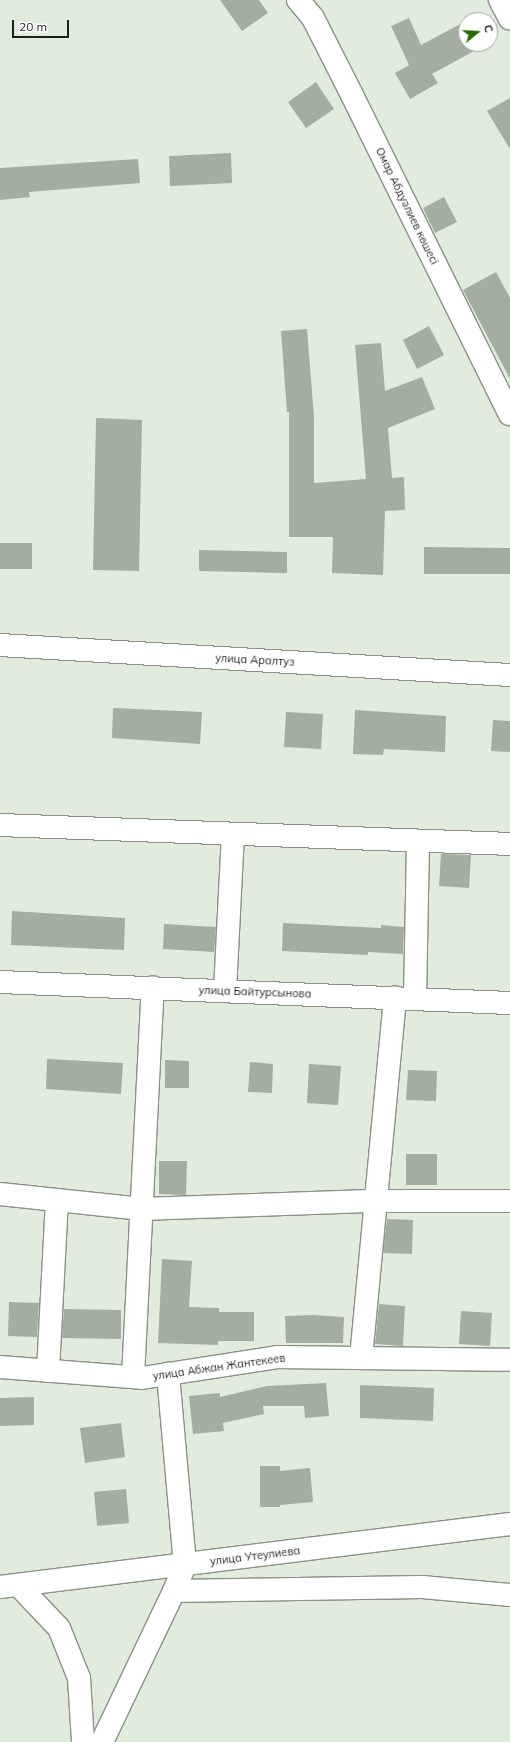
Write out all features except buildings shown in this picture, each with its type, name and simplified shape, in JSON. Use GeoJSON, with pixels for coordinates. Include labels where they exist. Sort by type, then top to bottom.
{"type":"FeatureCollection","features":[{"type":"Feature","properties":{"kind":"street","name":"Омар Абдуәлиев көшесі"},"geometry":{"type":"LineString","coordinates":[[298,0],[312,18],[349,88],[510,414]]}},
{"type":"Feature","properties":{"kind":"street"},"geometry":{"type":"LineString","coordinates":[[500,0],[510,19]]}},
{"type":"Feature","properties":{"kind":"street","name":"улица Аралтуз"},"geometry":{"type":"LineString","coordinates":[[0,645],[510,675]]}},
{"type":"Feature","properties":{"kind":"street"},"geometry":{"type":"LineString","coordinates":[[0,825],[510,844]]}},
{"type":"Feature","properties":{"kind":"street"},"geometry":{"type":"LineString","coordinates":[[225,991],[233,834]]}},
{"type":"Feature","properties":{"kind":"street"},"geometry":{"type":"LineString","coordinates":[[361,1358],[376,1202],[405,999],[418,841]]}},
{"type":"Feature","properties":{"kind":"street","name":"улица Байтурсынова"},"geometry":{"type":"LineString","coordinates":[[0,982],[510,1003]]}},
{"type":"Feature","properties":{"kind":"street"},"geometry":{"type":"LineString","coordinates":[[133,1377],[153,988]]}},
{"type":"Feature","properties":{"kind":"street"},"geometry":{"type":"LineString","coordinates":[[0,1194],[142,1209],[376,1202],[510,1200]]}},
{"type":"Feature","properties":{"kind":"street"},"geometry":{"type":"LineString","coordinates":[[48,1370],[57,1200]]}},
{"type":"Feature","properties":{"kind":"street","name":"улица Абжан Жантекеев"},"geometry":{"type":"LineString","coordinates":[[0,1367],[142,1378],[277,1357],[510,1360]]}},
{"type":"Feature","properties":{"kind":"street"},"geometry":{"type":"LineString","coordinates":[[102,1742],[185,1565],[168,1374]]}},
{"type":"Feature","properties":{"kind":"street","name":"улица Утеулиева"},"geometry":{"type":"LineString","coordinates":[[9,1586],[510,1524]]}},
{"type":"Feature","properties":{"kind":"street"},"geometry":{"type":"LineString","coordinates":[[9,1586],[59,1628],[79,1678],[83,1742]]}},
{"type":"Feature","properties":{"kind":"street"},"geometry":{"type":"LineString","coordinates":[[174,1591],[422,1587],[510,1595]]}}]}
